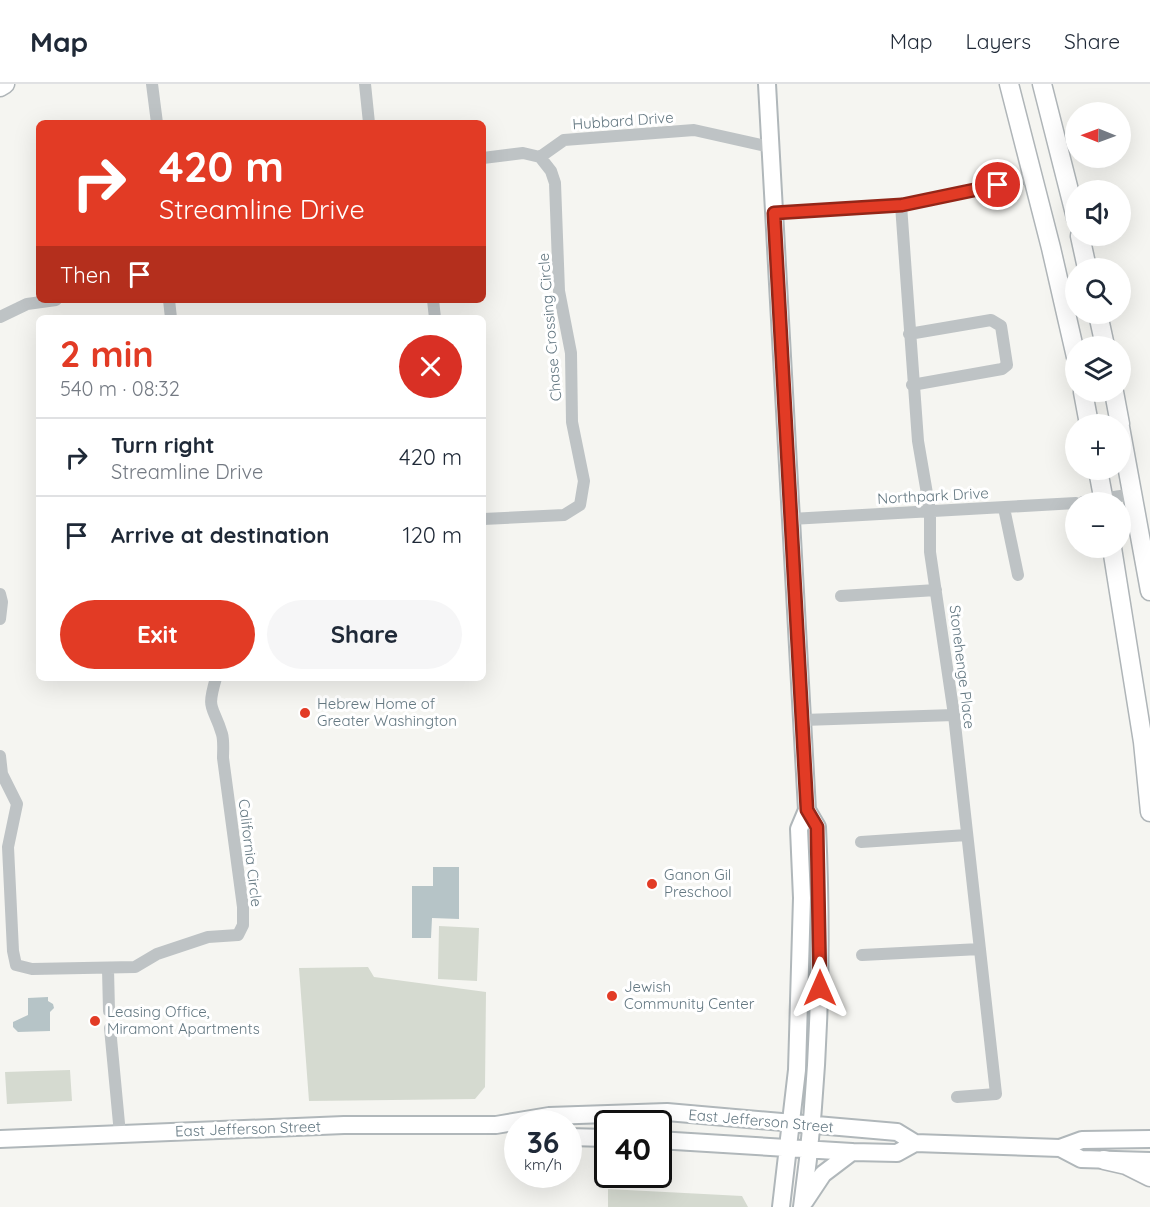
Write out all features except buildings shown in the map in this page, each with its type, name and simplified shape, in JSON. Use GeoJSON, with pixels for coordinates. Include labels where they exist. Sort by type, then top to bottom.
{"type":"FeatureCollection","features":[{"type":"Feature","properties":{"kind":"main road"},"geometry":{"type":"LineString","coordinates":[[0,87],[5,84]]}},
{"type":"Feature","properties":{"kind":"main road"},"geometry":{"type":"LineString","coordinates":[[1009,84],[1071,336]]}},
{"type":"Feature","properties":{"kind":"main road"},"geometry":{"type":"LineString","coordinates":[[1042,84],[1066,180]]}},
{"type":"Feature","properties":{"kind":"main road"},"geometry":{"type":"LineString","coordinates":[[1130,480],[1150,591]]}},
{"type":"Feature","properties":{"kind":"main road"},"geometry":{"type":"LineString","coordinates":[[1114,558],[1143,742],[1150,812]]}},
{"type":"Feature","properties":{"kind":"main road"},"geometry":{"type":"LineString","coordinates":[[1104,1160],[1126,1165],[1150,1177]]}},
{"type":"Feature","properties":{"kind":"street"},"geometry":{"type":"LineString","coordinates":[[152,84],[157,120]]}},
{"type":"Feature","properties":{"kind":"street"},"geometry":{"type":"LineString","coordinates":[[365,84],[369,120]]}},
{"type":"Feature","properties":{"kind":"street"},"geometry":{"type":"LineString","coordinates":[[767,84],[807,810],[799,829],[802,898],[799,999],[791,1123],[781,1207]]}},
{"type":"Feature","properties":{"kind":"street","name":"Hubbard Drive"},"geometry":{"type":"LineString","coordinates":[[540,157],[564,140],[694,130],[770,147]]}},
{"type":"Feature","properties":{"kind":"street"},"geometry":{"type":"LineString","coordinates":[[486,158],[523,153],[540,157]]}},
{"type":"Feature","properties":{"kind":"street","name":"Chase Crossing Circle"},"geometry":{"type":"LineString","coordinates":[[486,519],[564,515],[580,505],[584,492],[572,422],[571,353],[559,291],[555,183],[551,171],[540,157]]}},
{"type":"Feature","properties":{"kind":"street"},"geometry":{"type":"LineString","coordinates":[[774,213],[902,205],[1033,177]]}},
{"type":"Feature","properties":{"kind":"street","name":"Stonehenge Place"},"geometry":{"type":"LineString","coordinates":[[902,205],[912,386],[918,441],[930,511],[930,552],[954,715],[996,1094],[957,1097]]}},
{"type":"Feature","properties":{"kind":"street"},"geometry":{"type":"LineString","coordinates":[[0,317],[27,304],[36,303]]}},
{"type":"Feature","properties":{"kind":"street"},"geometry":{"type":"LineString","coordinates":[[909,334],[991,320],[1001,326],[1007,354],[1007,365],[1002,369],[912,386]]}},
{"type":"Feature","properties":{"kind":"street","name":"Northpark Drive"},"geometry":{"type":"LineString","coordinates":[[791,519],[1065,504]]}},
{"type":"Feature","properties":{"kind":"street"},"geometry":{"type":"LineString","coordinates":[[1004,508],[1018,575]]}},
{"type":"Feature","properties":{"kind":"street"},"geometry":{"type":"LineString","coordinates":[[841,596],[936,590]]}},
{"type":"Feature","properties":{"kind":"street"},"geometry":{"type":"LineString","coordinates":[[0,594],[2,602],[0,619]]}},
{"type":"Feature","properties":{"kind":"street","name":"California Circle"},"geometry":{"type":"LineString","coordinates":[[0,756],[2,774],[17,804],[8,847],[13,951],[16,965],[32,969],[135,967],[157,954],[208,937],[238,934],[243,925],[243,907],[223,758],[223,735],[211,712],[210,698],[215,681]]}},
{"type":"Feature","properties":{"kind":"street"},"geometry":{"type":"LineString","coordinates":[[803,720],[954,715]]}},
{"type":"Feature","properties":{"kind":"street"},"geometry":{"type":"LineString","coordinates":[[802,1205],[819,1047],[820,898],[817,827],[807,810]]}},
{"type":"Feature","properties":{"kind":"street"},"geometry":{"type":"LineString","coordinates":[[861,842],[967,835]]}},
{"type":"Feature","properties":{"kind":"street"},"geometry":{"type":"LineString","coordinates":[[862,955],[980,949]]}},
{"type":"Feature","properties":{"kind":"street"},"geometry":{"type":"LineString","coordinates":[[108,969],[109,1011]]}},
{"type":"Feature","properties":{"kind":"street"},"geometry":{"type":"LineString","coordinates":[[110,1028],[120,1134]]}},
{"type":"Feature","properties":{"kind":"street","name":"East Jefferson Street"},"geometry":{"type":"LineString","coordinates":[[0,1139],[344,1125],[496,1125],[549,1116],[667,1112],[897,1132],[915,1143],[1060,1148],[1082,1140],[1150,1140]]}},
{"type":"Feature","properties":{"kind":"street","name":"East Jefferson Street"},"geometry":{"type":"LineString","coordinates":[[496,1125],[504,1127]]}},
{"type":"Feature","properties":{"kind":"street","name":"East Jefferson Street"},"geometry":{"type":"LineString","coordinates":[[672,1141],[809,1151],[897,1153],[915,1143]]}},
{"type":"Feature","properties":{"kind":"street","name":"East Jefferson Street"},"geometry":{"type":"LineString","coordinates":[[1060,1148],[1081,1159],[1150,1161]]}},
{"type":"Feature","properties":{"kind":"street"},"geometry":{"type":"LineString","coordinates":[[802,1205],[823,1174],[852,1152]]}},
{"type":"Feature","properties":{"kind":"shaded area"},"geometry":{"type":"Polygon","coordinates":[[[433,867],[459,867],[459,919],[432,918],[431,938],[412,938],[412,886],[433,886],[433,867]]]}},
{"type":"Feature","properties":{"kind":"shaded area"},"geometry":{"type":"Polygon","coordinates":[[[439,926],[479,928],[477,981],[438,979],[439,926]]]}},
{"type":"Feature","properties":{"kind":"shaded area"},"geometry":{"type":"Polygon","coordinates":[[[368,967],[374,977],[486,992],[485,1087],[475,1099],[309,1101],[299,968],[368,967]]]}},
{"type":"Feature","properties":{"kind":"shaded area"},"geometry":{"type":"Polygon","coordinates":[[[48,997],[48,1001],[53,1004],[54,1008],[50,1012],[50,1031],[18,1032],[13,1027],[13,1022],[28,1015],[28,998],[48,997]]]}},
{"type":"Feature","properties":{"kind":"shaded area"},"geometry":{"type":"Polygon","coordinates":[[[70,1070],[72,1101],[7,1104],[5,1072],[70,1070]]]}},
{"type":"Feature","properties":{"kind":"shaded area"},"geometry":{"type":"Polygon","coordinates":[[[608,1189],[742,1196],[748,1207],[608,1207],[608,1189]]]}},
{"type":"Feature","properties":{"kind":"place","name":"Hebrew Home of Greater Washington"},"geometry":{"type":"Point","coordinates":[305,713]}},
{"type":"Feature","properties":{"kind":"place","name":"Ganon Gil Preschool"},"geometry":{"type":"Point","coordinates":[652,884]}},
{"type":"Feature","properties":{"kind":"place","name":"Jewish Community Center"},"geometry":{"type":"Point","coordinates":[612,996]}},
{"type":"Feature","properties":{"kind":"place","name":"Leasing Office, Miramont Apartments"},"geometry":{"type":"Point","coordinates":[95,1021]}},
{"type":"Feature","properties":{"kind":"route"},"geometry":{"type":"LineString","coordinates":[[820,988],[817,827],[807,810],[774,213],[902,205],[998,185]]}}]}
